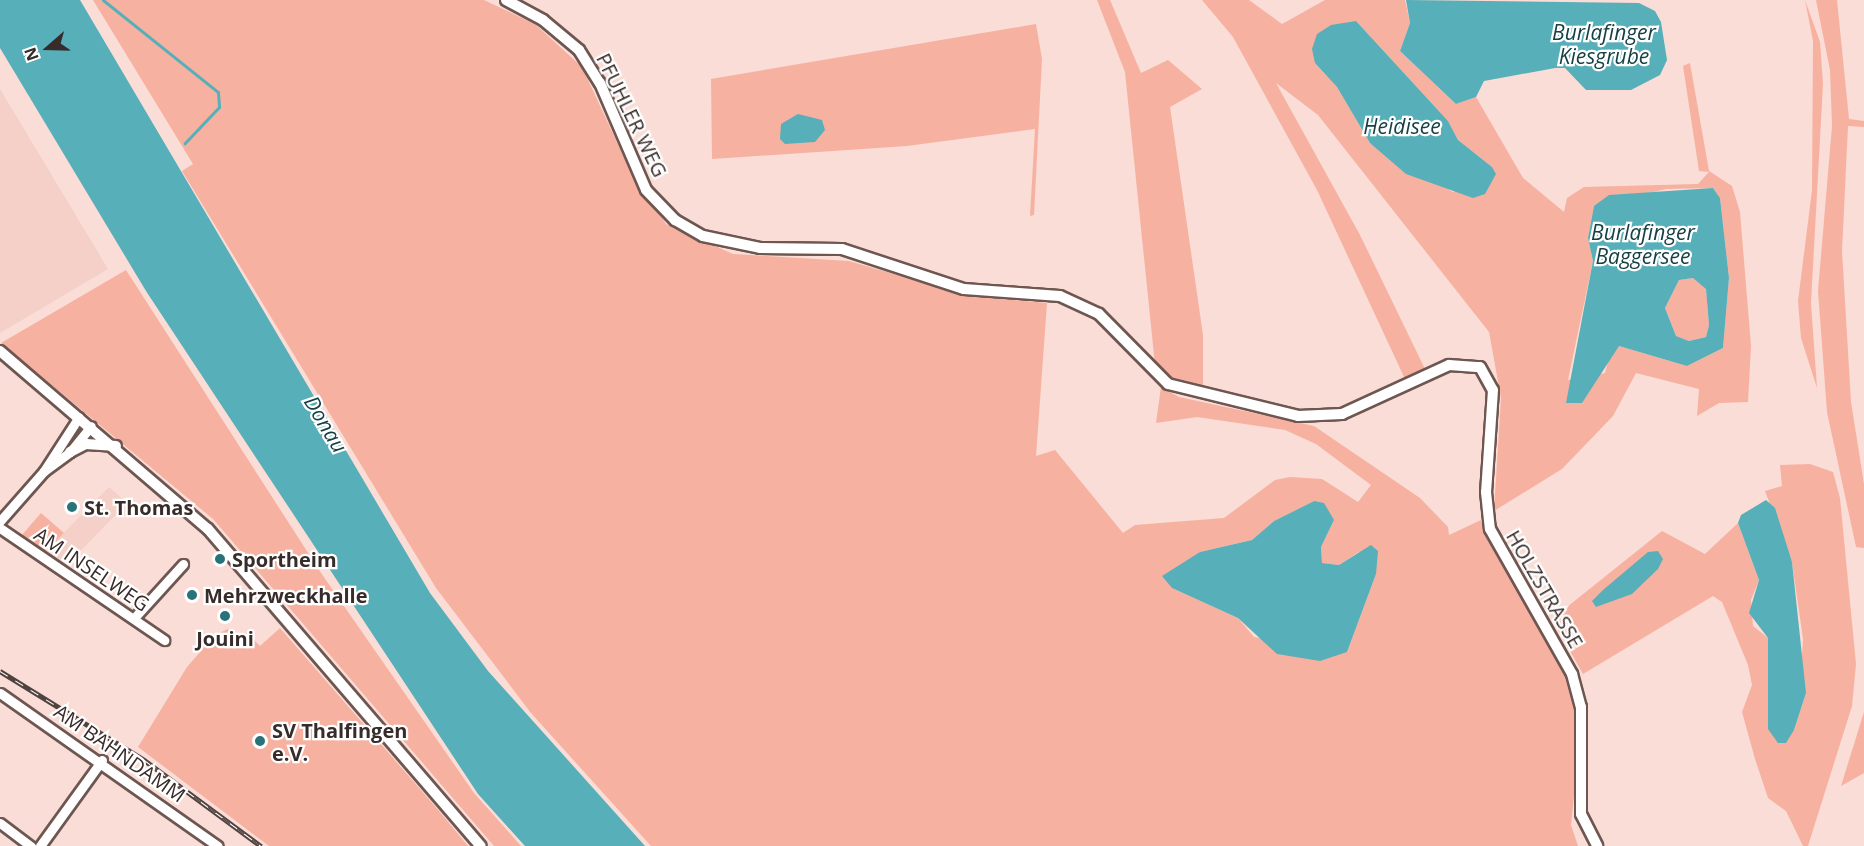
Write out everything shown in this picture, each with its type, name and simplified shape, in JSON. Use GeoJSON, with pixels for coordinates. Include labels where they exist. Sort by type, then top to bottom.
{"type":"FeatureCollection","features":[{"type":"Feature","properties":{"kind":"street","name":"PFUHLER WEG"},"geometry":{"type":"LineString","coordinates":[[506,0],[556,29],[592,68],[646,190],[675,220],[722,242],[798,249]]}},
{"type":"Feature","properties":{"kind":"street","name":"HOLZSTRASSE"},"geometry":{"type":"LineString","coordinates":[[798,249],[863,253],[964,289],[1060,296],[1099,314],[1168,384],[1299,416],[1342,414],[1449,365],[1480,367],[1493,390],[1486,492],[1490,529],[1572,674],[1581,716],[1581,814],[1597,846]]}},
{"type":"Feature","properties":{"kind":"street"},"geometry":{"type":"LineString","coordinates":[[0,351],[190,511],[271,596],[481,846]]}},
{"type":"Feature","properties":{"kind":"street"},"geometry":{"type":"LineString","coordinates":[[0,521],[44,471],[79,417]]}},
{"type":"Feature","properties":{"kind":"street"},"geometry":{"type":"LineString","coordinates":[[70,452],[91,426]]}},
{"type":"Feature","properties":{"kind":"street"},"geometry":{"type":"LineString","coordinates":[[44,471],[70,452],[86,444],[116,447]]}},
{"type":"Feature","properties":{"kind":"street","name":"AM INSELWEG"},"geometry":{"type":"LineString","coordinates":[[0,528],[164,640]]}},
{"type":"Feature","properties":{"kind":"street"},"geometry":{"type":"LineString","coordinates":[[134,618],[183,564]]}},
{"type":"Feature","properties":{"kind":"street","name":"AM BAHNDAMM"},"geometry":{"type":"LineString","coordinates":[[0,693],[102,760],[218,846]]}},
{"type":"Feature","properties":{"kind":"street"},"geometry":{"type":"LineString","coordinates":[[40,846],[102,760]]}},
{"type":"Feature","properties":{"kind":"street"},"geometry":{"type":"LineString","coordinates":[[0,823],[31,846]]}},
{"type":"Feature","properties":{"kind":"shaded area"},"geometry":{"type":"Polygon","coordinates":[[[93,0],[484,0],[535,24],[582,67],[629,168],[666,224],[733,254],[849,261],[969,296],[1047,303],[1036,456],[1055,450],[1123,533],[1135,525],[1224,518],[1275,480],[1290,477],[1322,479],[1358,502],[1371,485],[1316,444],[1285,430],[1197,417],[1156,423],[1161,387],[1179,397],[1314,426],[1420,498],[1448,527],[1449,535],[1481,520],[1567,674],[1575,698],[1579,748],[1571,825],[1578,846],[651,846],[531,713],[436,588],[182,171],[193,164],[93,0]],[[1314,501],[1274,521],[1252,540],[1200,552],[1172,588],[1238,618],[1254,637],[1347,652],[1376,574],[1359,552],[1339,565],[1322,563],[1321,547],[1334,520],[1314,501]]]}},
{"type":"Feature","properties":{"kind":"shaded area"},"geometry":{"type":"Polygon","coordinates":[[[1097,0],[1110,0],[1141,73],[1168,60],[1202,89],[1170,107],[1203,335],[1203,390],[1171,379],[1155,365],[1125,72],[1097,0]]]}},
{"type":"Feature","properties":{"kind":"shaded area"},"geometry":{"type":"Polygon","coordinates":[[[1202,0],[1249,0],[1282,24],[1325,0],[1405,0],[1410,23],[1400,51],[1456,104],[1476,97],[1523,178],[1564,212],[1567,198],[1584,187],[1698,184],[1709,172],[1699,171],[1683,66],[1690,63],[1709,171],[1732,186],[1740,212],[1751,346],[1748,402],[1719,403],[1697,416],[1699,389],[1636,373],[1613,416],[1562,469],[1494,511],[1501,398],[1489,332],[1318,115],[1276,83],[1360,235],[1425,369],[1405,379],[1317,190],[1233,37],[1202,0]],[[1356,21],[1315,63],[1337,87],[1370,143],[1453,192],[1492,167],[1458,140],[1448,121],[1356,21]],[[1713,188],[1666,189],[1594,206],[1588,238],[1593,261],[1568,380],[1605,373],[1611,350],[1619,346],[1687,366],[1723,348],[1729,278],[1720,198],[1713,188]]]}},
{"type":"Feature","properties":{"kind":"shaded area"},"geometry":{"type":"Polygon","coordinates":[[[1805,0],[1820,42],[1823,84],[1811,303],[1817,388],[1801,338],[1798,301],[1812,190],[1813,41],[1805,0]]]}},
{"type":"Feature","properties":{"kind":"shaded area"},"geometry":{"type":"Polygon","coordinates":[[[1816,0],[1837,0],[1849,119],[1864,121],[1864,127],[1848,126],[1842,251],[1851,402],[1864,484],[1864,548],[1856,547],[1827,412],[1818,291],[1832,126],[1830,70],[1816,0]]]}},
{"type":"Feature","properties":{"kind":"shaded area"},"geometry":{"type":"Polygon","coordinates":[[[1036,24],[1042,59],[1034,215],[1030,216],[1035,129],[907,146],[712,159],[711,79],[1036,24]]]}},
{"type":"Feature","properties":{"kind":"shaded area"},"geometry":{"type":"Polygon","coordinates":[[[0,89],[108,269],[0,333],[0,89]]]}},
{"type":"Feature","properties":{"kind":"shaded area"},"geometry":{"type":"Polygon","coordinates":[[[126,270],[321,573],[474,793],[521,846],[494,846],[213,519],[1,343],[126,270]]]}},
{"type":"Feature","properties":{"kind":"shaded area"},"geometry":{"type":"Polygon","coordinates":[[[1693,278],[1706,288],[1709,325],[1706,337],[1689,341],[1676,336],[1665,308],[1679,280],[1693,278]]]}},
{"type":"Feature","properties":{"kind":"shaded area"},"geometry":{"type":"Polygon","coordinates":[[[1810,464],[1833,472],[1840,498],[1856,664],[1852,706],[1808,846],[1803,846],[1786,811],[1768,798],[1755,759],[1742,712],[1752,685],[1748,665],[1722,602],[1713,596],[1583,674],[1552,619],[1662,531],[1705,554],[1738,523],[1759,580],[1751,600],[1753,626],[1768,638],[1768,729],[1794,730],[1806,693],[1801,675],[1803,639],[1792,562],[1765,491],[1782,486],[1780,465],[1810,464]]]}},
{"type":"Feature","properties":{"kind":"shaded area"},"geometry":{"type":"Polygon","coordinates":[[[109,487],[127,503],[66,566],[45,552],[109,487]]]}},
{"type":"Feature","properties":{"kind":"shaded area"},"geometry":{"type":"Polygon","coordinates":[[[41,513],[64,533],[45,552],[21,536],[41,513]]]}},
{"type":"Feature","properties":{"kind":"shaded area","name":"SV Thalfingen e.V."},"geometry":{"type":"Polygon","coordinates":[[[280,628],[468,846],[269,846],[138,747],[187,667],[215,635],[228,629],[241,642],[249,635],[260,646],[280,628]]]}},
{"type":"Feature","properties":{"kind":"shaded area"},"geometry":{"type":"Polygon","coordinates":[[[1864,712],[1864,773],[1841,786],[1864,712]]]}},
{"type":"Feature","properties":{"kind":"water","name":"Donau"},"geometry":{"type":"Polygon","coordinates":[[[0,0],[80,0],[430,593],[488,671],[645,846],[525,846],[478,794],[146,291],[0,48],[0,0]]]}},
{"type":"Feature","properties":{"kind":"water","name":"Burlafinger Kiesgrube"},"geometry":{"type":"Polygon","coordinates":[[[1406,0],[1639,3],[1655,11],[1661,22],[1667,60],[1660,75],[1631,90],[1586,90],[1565,68],[1555,68],[1484,81],[1476,97],[1456,104],[1400,51],[1410,23],[1406,0]]]}},
{"type":"Feature","properties":{"kind":"water","name":"Heidisee"},"geometry":{"type":"Polygon","coordinates":[[[1356,21],[1448,121],[1458,140],[1492,167],[1496,174],[1485,194],[1473,198],[1406,174],[1370,143],[1337,87],[1315,63],[1312,49],[1317,34],[1331,25],[1356,21]]]}},
{"type":"Feature","properties":{"kind":"water"},"geometry":{"type":"Polygon","coordinates":[[[798,114],[822,120],[825,130],[815,142],[785,144],[780,139],[781,124],[798,114]]]}},
{"type":"Feature","properties":{"kind":"water","name":"Burlafinger Baggersee"},"geometry":{"type":"Polygon","coordinates":[[[1713,188],[1720,198],[1729,278],[1723,348],[1687,366],[1619,346],[1582,403],[1566,403],[1593,261],[1588,238],[1594,206],[1609,195],[1713,188]],[[1693,278],[1679,280],[1665,308],[1676,336],[1689,341],[1706,337],[1709,325],[1706,289],[1693,278]]]}},
{"type":"Feature","properties":{"kind":"water"},"geometry":{"type":"Polygon","coordinates":[[[1766,500],[1775,508],[1792,562],[1806,693],[1794,730],[1786,743],[1778,743],[1768,729],[1768,638],[1749,613],[1759,580],[1738,523],[1741,515],[1766,500]]]}},
{"type":"Feature","properties":{"kind":"water"},"geometry":{"type":"Polygon","coordinates":[[[1314,501],[1324,503],[1334,520],[1321,547],[1322,563],[1339,565],[1371,545],[1378,551],[1376,574],[1347,652],[1320,661],[1277,654],[1238,618],[1172,588],[1162,576],[1200,552],[1252,540],[1274,521],[1314,501]]]}},
{"type":"Feature","properties":{"kind":"water"},"geometry":{"type":"Polygon","coordinates":[[[1658,551],[1663,559],[1658,569],[1632,594],[1596,607],[1592,601],[1603,590],[1648,552],[1658,551]]]}},
{"type":"Feature","properties":{"kind":"waterway"},"geometry":{"type":"LineString","coordinates":[[103,0],[218,92],[219,107],[185,143]]}},
{"type":"Feature","properties":{"kind":"railway"},"geometry":{"type":"LineString","coordinates":[[0,671],[143,759],[261,846]]}},
{"type":"Feature","properties":{"kind":"place","name":"St. Thomas"},"geometry":{"type":"Point","coordinates":[72,507]}},
{"type":"Feature","properties":{"kind":"place","name":"Sportheim"},"geometry":{"type":"Point","coordinates":[220,559]}},
{"type":"Feature","properties":{"kind":"place","name":"Mehrzweckhalle"},"geometry":{"type":"Point","coordinates":[192,595]}},
{"type":"Feature","properties":{"kind":"place","name":"Jouini"},"geometry":{"type":"Point","coordinates":[225,616]}},
{"type":"Feature","properties":{"kind":"place","name":"SV Thalfingen e.V."},"geometry":{"type":"Point","coordinates":[260,741]}}]}
